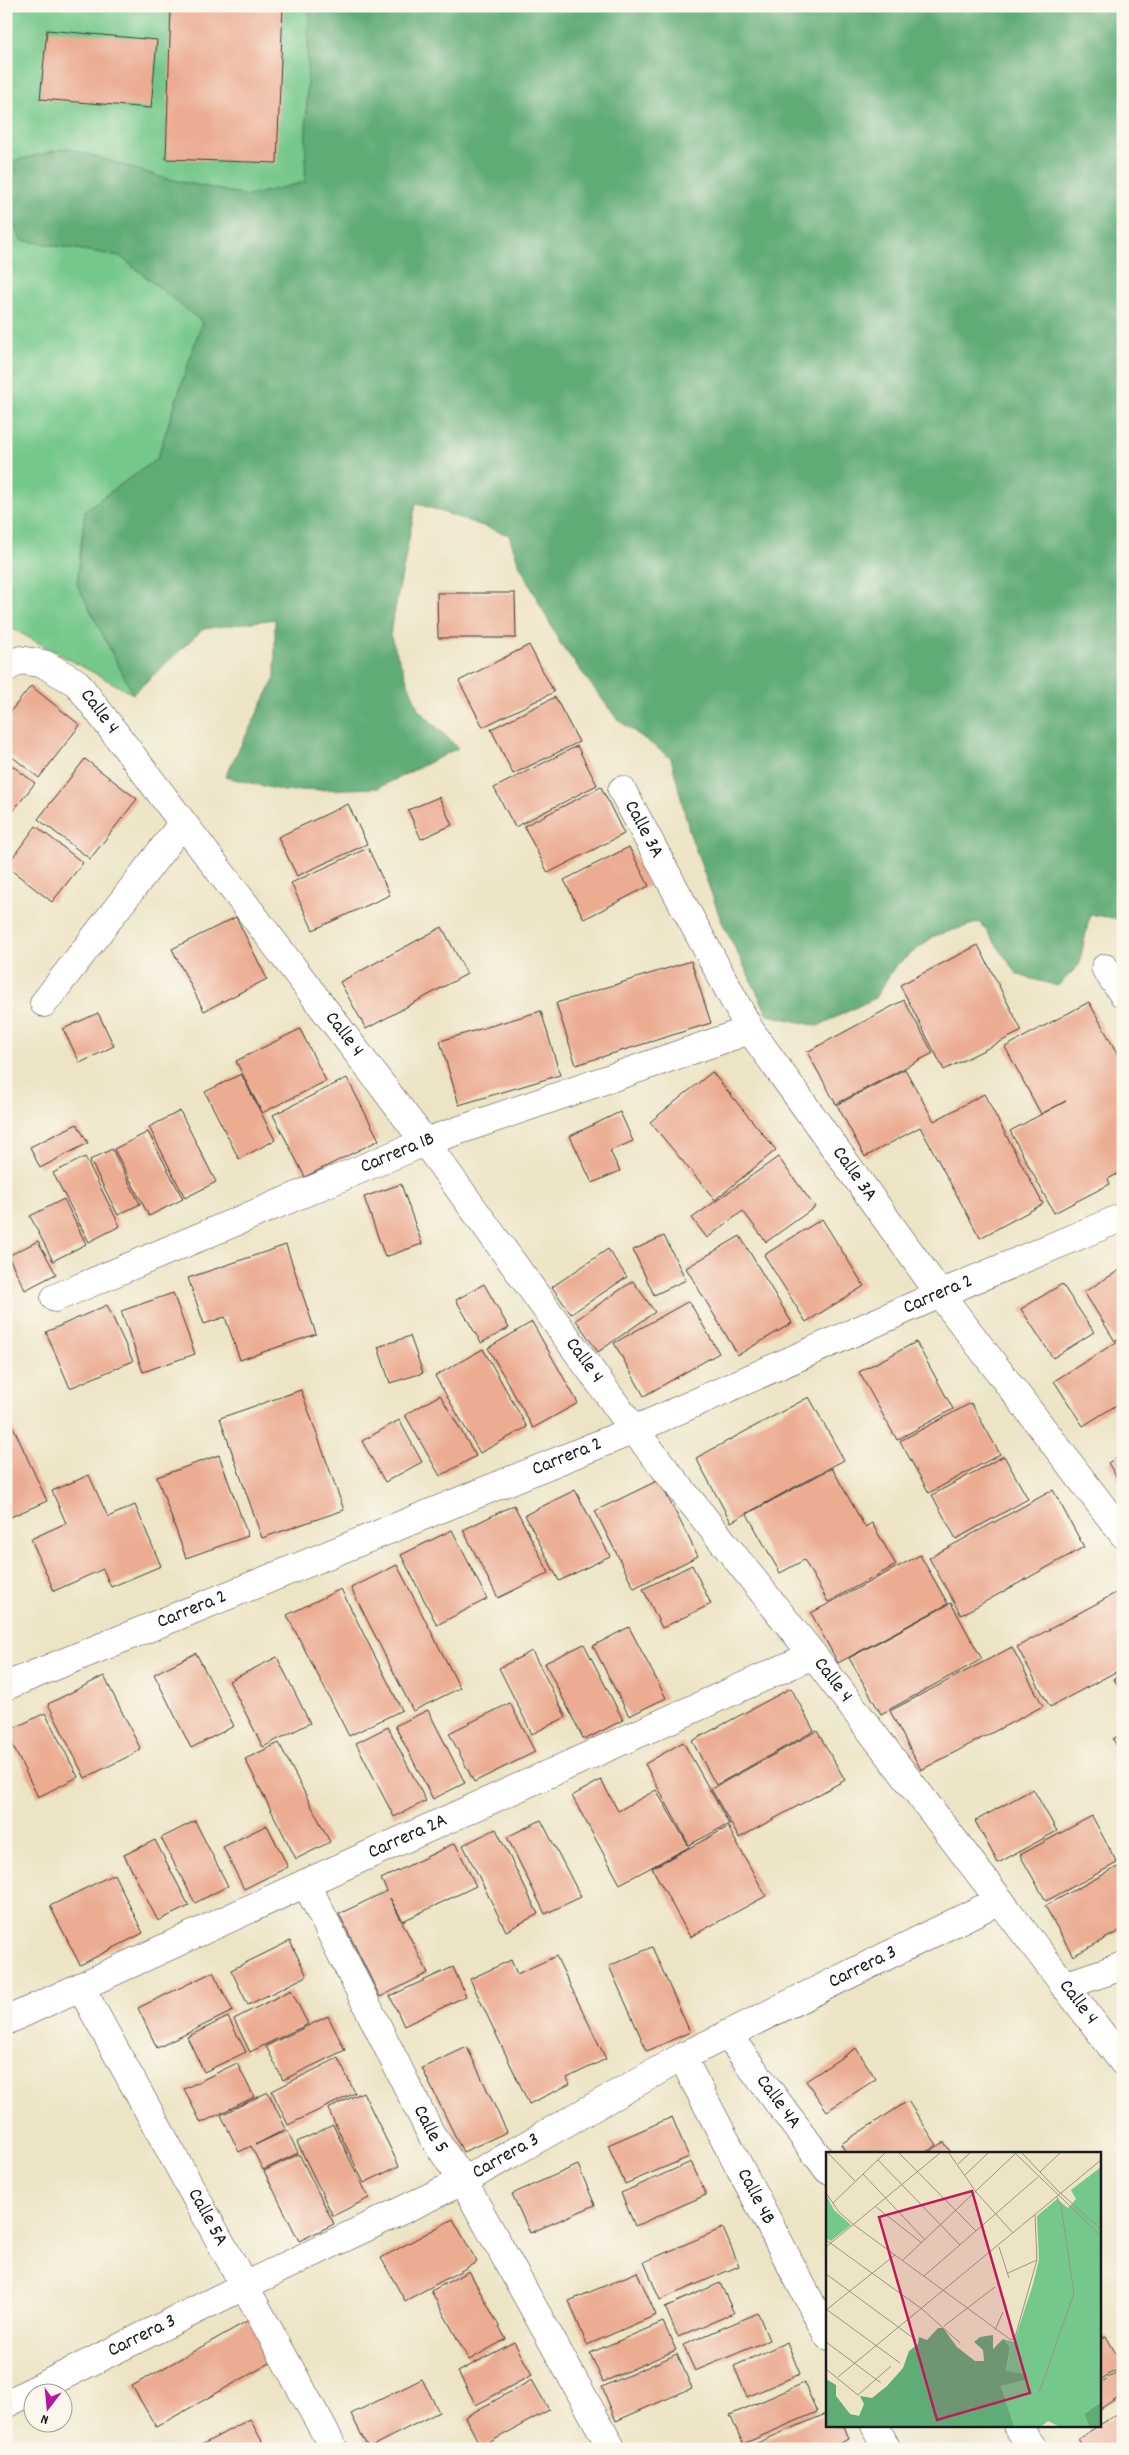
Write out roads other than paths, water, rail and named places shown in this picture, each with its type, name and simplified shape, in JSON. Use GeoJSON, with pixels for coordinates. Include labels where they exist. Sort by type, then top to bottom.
{"type":"FeatureCollection","features":[{"type":"Feature","properties":{"kind":"street","name":"Calle 4"},"geometry":{"type":"LineString","coordinates":[[6,668],[20,660],[44,664],[77,683],[182,824],[425,1142],[634,1430],[812,1655],[1123,2062]]}},
{"type":"Feature","properties":{"kind":"street","name":"Calle 3A"},"geometry":{"type":"LineString","coordinates":[[622,790],[750,1030],[940,1294],[1123,1534]]}},
{"type":"Feature","properties":{"kind":"street"},"geometry":{"type":"LineString","coordinates":[[44,1003],[182,824]]}},
{"type":"Feature","properties":{"kind":"street"},"geometry":{"type":"LineString","coordinates":[[1105,968],[1123,994]]}},
{"type":"Feature","properties":{"kind":"street","name":"Carrera 1B"},"geometry":{"type":"LineString","coordinates":[[55,1298],[425,1142],[750,1030]]}},
{"type":"Feature","properties":{"kind":"street","name":"Carrera 2"},"geometry":{"type":"LineString","coordinates":[[6,1686],[634,1430],[940,1294],[1123,1217]]}},
{"type":"Feature","properties":{"kind":"street","name":"Carrera 2A"},"geometry":{"type":"LineString","coordinates":[[6,2021],[81,1988],[306,1882],[812,1655]]}},
{"type":"Feature","properties":{"kind":"street","name":"Calle 5"},"geometry":{"type":"LineString","coordinates":[[306,1882],[431,2134],[463,2181],[612,2449]]}},
{"type":"Feature","properties":{"kind":"street","name":"Carrera 3"},"geometry":{"type":"LineString","coordinates":[[6,2404],[244,2286],[463,2181],[682,2057],[1000,1900]]}},
{"type":"Feature","properties":{"kind":"street"},"geometry":{"type":"LineString","coordinates":[[1064,1986],[1123,1966]]}},
{"type":"Feature","properties":{"kind":"street","name":"Calle 5A"},"geometry":{"type":"LineString","coordinates":[[81,1988],[334,2449]]}},
{"type":"Feature","properties":{"kind":"street","name":"Calle 4A"},"geometry":{"type":"LineString","coordinates":[[727,2034],[826,2167]]}},
{"type":"Feature","properties":{"kind":"street","name":"Calle 4B"},"geometry":{"type":"LineString","coordinates":[[682,2057],[826,2332]]}},
{"type":"Feature","properties":{"kind":"street"},"geometry":{"type":"LineString","coordinates":[[876,2428],[887,2449]]}},
{"type":"Feature","properties":{"kind":"street"},"geometry":{"type":"LineString","coordinates":[[1018,2428],[1034,2449]]}}]}
